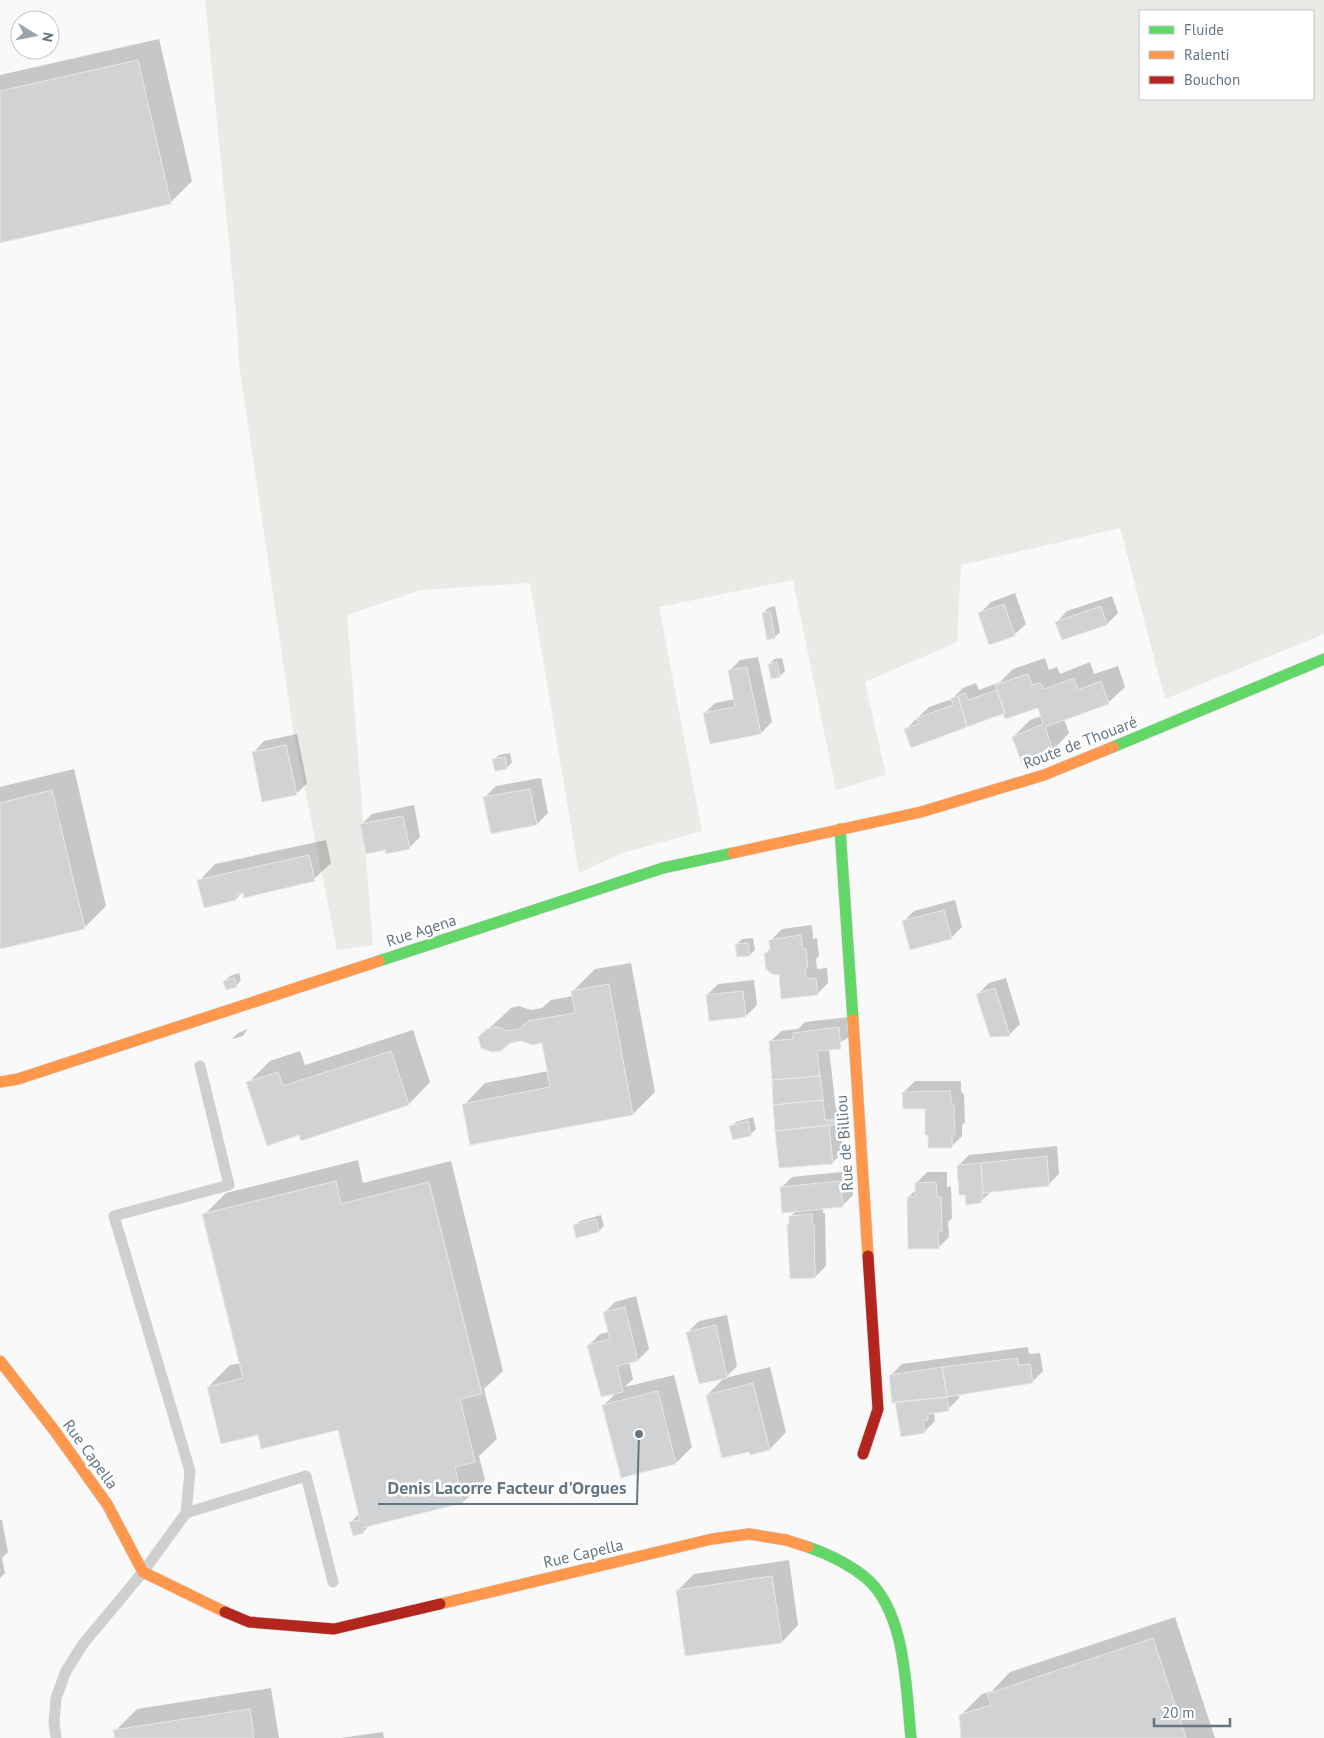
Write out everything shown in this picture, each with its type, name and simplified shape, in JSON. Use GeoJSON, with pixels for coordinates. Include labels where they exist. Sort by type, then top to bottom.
{"type":"FeatureCollection","features":[{"type":"Feature","properties":{"kind":"street","name":"Route de Thouaré"},"geometry":{"type":"LineString","coordinates":[[840,829],[921,812],[1044,775],[1324,659]]}},
{"type":"Feature","properties":{"kind":"street","name":"Rue Agena"},"geometry":{"type":"LineString","coordinates":[[0,1088],[18,1079],[663,868],[840,829]]}},
{"type":"Feature","properties":{"kind":"street","name":"Rue de Billiou"},"geometry":{"type":"LineString","coordinates":[[840,829],[878,1408],[863,1454]]}},
{"type":"Feature","properties":{"kind":"street","name":"Rue Agena"},"geometry":{"type":"LineString","coordinates":[[0,1082],[18,1079]]}},
{"type":"Feature","properties":{"kind":"street","name":"Rue Capella"},"geometry":{"type":"LineString","coordinates":[[0,1362],[54,1430],[107,1504],[143,1572],[212,1607],[249,1622],[334,1629],[712,1539],[749,1534],[786,1540],[830,1555],[866,1578],[879,1593],[896,1625],[904,1670],[911,1738]]}},
{"type":"Feature","properties":{"kind":"lane"},"geometry":{"type":"LineString","coordinates":[[56,1738],[54,1722],[56,1698],[66,1671],[83,1644],[143,1572],[186,1514],[190,1471],[114,1216],[229,1185],[200,1066]]}},
{"type":"Feature","properties":{"kind":"lane"},"geometry":{"type":"LineString","coordinates":[[186,1514],[306,1476],[332,1582]]}},
{"type":"Feature","properties":{"kind":"shaded area"},"geometry":{"type":"Polygon","coordinates":[[[205,0],[1324,0],[1324,634],[1165,699],[1120,528],[961,565],[957,642],[865,682],[886,775],[836,790],[793,580],[659,607],[702,831],[622,853],[579,873],[530,583],[420,590],[347,615],[373,945],[337,950],[292,723],[239,364],[236,313],[205,0]]]}},
{"type":"Feature","properties":{"kind":"building"},"geometry":{"type":"Polygon","coordinates":[[[138,60],[171,204],[0,243],[0,91],[138,60]]]}},
{"type":"Feature","properties":{"kind":"building"},"geometry":{"type":"Polygon","coordinates":[[[1004,604],[1015,636],[989,645],[978,613],[1004,604]]]}},
{"type":"Feature","properties":{"kind":"building"},"geometry":{"type":"Polygon","coordinates":[[[1101,606],[1107,625],[1062,640],[1055,622],[1101,606]]]}},
{"type":"Feature","properties":{"kind":"building"},"geometry":{"type":"Polygon","coordinates":[[[770,611],[775,638],[767,640],[762,613],[770,611]]]}},
{"type":"Feature","properties":{"kind":"building"},"geometry":{"type":"Polygon","coordinates":[[[777,662],[780,677],[771,679],[768,664],[777,662]]]}},
{"type":"Feature","properties":{"kind":"building"},"geometry":{"type":"Polygon","coordinates":[[[747,667],[761,734],[710,744],[703,713],[735,707],[728,670],[747,667]]]}},
{"type":"Feature","properties":{"kind":"building"},"geometry":{"type":"Polygon","coordinates":[[[1028,674],[1032,685],[1040,683],[1044,689],[1074,678],[1078,690],[1101,681],[1109,704],[1045,727],[1053,751],[1022,764],[1012,737],[1043,724],[1038,708],[1005,719],[1003,714],[1005,713],[995,685],[1028,674]]]}},
{"type":"Feature","properties":{"kind":"building"},"geometry":{"type":"Polygon","coordinates":[[[997,690],[1005,713],[967,727],[958,696],[965,693],[968,700],[997,690]]]}},
{"type":"Feature","properties":{"kind":"building"},"geometry":{"type":"Polygon","coordinates":[[[958,696],[967,727],[911,748],[904,729],[918,724],[917,718],[953,705],[951,698],[958,696]]]}},
{"type":"Feature","properties":{"kind":"building"},"geometry":{"type":"Polygon","coordinates":[[[286,745],[297,795],[262,802],[252,752],[286,745]]]}},
{"type":"Feature","properties":{"kind":"building"},"geometry":{"type":"Polygon","coordinates":[[[505,757],[507,769],[495,771],[492,759],[505,757]]]}},
{"type":"Feature","properties":{"kind":"building"},"geometry":{"type":"Polygon","coordinates":[[[530,789],[537,825],[491,834],[483,797],[530,789]]]}},
{"type":"Feature","properties":{"kind":"building"},"geometry":{"type":"Polygon","coordinates":[[[52,790],[85,929],[0,949],[0,803],[52,790]]]}},
{"type":"Feature","properties":{"kind":"building"},"geometry":{"type":"Polygon","coordinates":[[[403,816],[410,849],[386,854],[385,850],[366,854],[360,824],[403,816]]]}},
{"type":"Feature","properties":{"kind":"building"},"geometry":{"type":"Polygon","coordinates":[[[309,855],[315,881],[244,898],[243,893],[235,895],[236,900],[204,908],[197,880],[309,855]]]}},
{"type":"Feature","properties":{"kind":"building"},"geometry":{"type":"Polygon","coordinates":[[[944,910],[952,939],[910,950],[902,921],[944,910]]]}},
{"type":"Feature","properties":{"kind":"building"},"geometry":{"type":"Polygon","coordinates":[[[801,935],[803,949],[806,949],[808,968],[805,968],[806,979],[816,978],[818,995],[781,999],[779,974],[773,975],[766,969],[764,953],[770,952],[769,940],[801,935]]]}},
{"type":"Feature","properties":{"kind":"building"},"geometry":{"type":"Polygon","coordinates":[[[748,943],[750,956],[737,957],[735,944],[748,943]]]}},
{"type":"Feature","properties":{"kind":"building"},"geometry":{"type":"Polygon","coordinates":[[[234,978],[237,987],[226,990],[223,981],[234,978]]]}},
{"type":"Feature","properties":{"kind":"building"},"geometry":{"type":"Polygon","coordinates":[[[609,984],[633,1115],[470,1145],[462,1104],[550,1087],[542,1043],[533,1045],[521,1041],[510,1043],[501,1051],[492,1052],[481,1048],[478,1037],[487,1029],[497,1027],[508,1031],[519,1029],[528,1021],[575,1013],[571,991],[609,984]]]}},
{"type":"Feature","properties":{"kind":"building"},"geometry":{"type":"Polygon","coordinates":[[[995,988],[1010,1036],[990,1037],[976,994],[995,988]]]}},
{"type":"Feature","properties":{"kind":"building"},"geometry":{"type":"Polygon","coordinates":[[[743,991],[746,1017],[709,1021],[706,995],[743,991]]]}},
{"type":"Feature","properties":{"kind":"building"},"geometry":{"type":"Polygon","coordinates":[[[839,1027],[841,1049],[817,1051],[820,1076],[772,1080],[769,1041],[793,1039],[793,1033],[839,1027]]]}},
{"type":"Feature","properties":{"kind":"building"},"geometry":{"type":"Polygon","coordinates":[[[391,1051],[409,1105],[301,1141],[299,1135],[267,1146],[246,1082],[278,1072],[283,1086],[391,1051]]]}},
{"type":"Feature","properties":{"kind":"building"},"geometry":{"type":"Polygon","coordinates":[[[820,1076],[823,1100],[773,1105],[772,1080],[820,1076]]]}},
{"type":"Feature","properties":{"kind":"building"},"geometry":{"type":"Polygon","coordinates":[[[950,1091],[951,1102],[954,1106],[955,1135],[952,1135],[952,1148],[928,1148],[928,1135],[925,1135],[925,1109],[903,1109],[902,1092],[950,1091]]]}},
{"type":"Feature","properties":{"kind":"building"},"geometry":{"type":"Polygon","coordinates":[[[823,1100],[825,1120],[834,1120],[834,1125],[775,1131],[773,1105],[823,1100]]]}},
{"type":"Feature","properties":{"kind":"building"},"geometry":{"type":"Polygon","coordinates":[[[748,1121],[751,1136],[733,1140],[729,1126],[748,1121]]]}},
{"type":"Feature","properties":{"kind":"building"},"geometry":{"type":"Polygon","coordinates":[[[829,1125],[833,1164],[779,1168],[775,1131],[829,1125]]]}},
{"type":"Feature","properties":{"kind":"building"},"geometry":{"type":"Polygon","coordinates":[[[1047,1156],[1049,1186],[983,1193],[981,1163],[1047,1156]]]}},
{"type":"Feature","properties":{"kind":"building"},"geometry":{"type":"Polygon","coordinates":[[[981,1163],[983,1193],[981,1203],[966,1205],[965,1195],[959,1195],[957,1165],[981,1163]]]}},
{"type":"Feature","properties":{"kind":"building"},"geometry":{"type":"Polygon","coordinates":[[[336,1181],[341,1204],[429,1182],[482,1394],[460,1399],[475,1462],[455,1467],[463,1503],[362,1528],[364,1533],[353,1536],[349,1522],[360,1520],[338,1430],[261,1449],[258,1435],[221,1444],[207,1387],[243,1378],[202,1214],[336,1181]]]}},
{"type":"Feature","properties":{"kind":"building"},"geometry":{"type":"Polygon","coordinates":[[[840,1181],[843,1207],[782,1213],[780,1187],[840,1181]]]}},
{"type":"Feature","properties":{"kind":"building"},"geometry":{"type":"Polygon","coordinates":[[[936,1182],[937,1197],[941,1197],[942,1231],[938,1231],[939,1249],[908,1249],[907,1197],[915,1197],[915,1183],[936,1182]]]}},
{"type":"Feature","properties":{"kind":"building"},"geometry":{"type":"Polygon","coordinates":[[[812,1214],[812,1223],[814,1224],[815,1278],[790,1279],[787,1225],[789,1224],[789,1216],[812,1214]]]}},
{"type":"Feature","properties":{"kind":"building"},"geometry":{"type":"Polygon","coordinates":[[[596,1219],[599,1232],[576,1238],[573,1225],[596,1219]]]}},
{"type":"Feature","properties":{"kind":"building"},"geometry":{"type":"Polygon","coordinates":[[[625,1307],[638,1361],[617,1366],[623,1392],[601,1397],[587,1345],[610,1339],[603,1312],[625,1307]]]}},
{"type":"Feature","properties":{"kind":"building"},"geometry":{"type":"Polygon","coordinates":[[[716,1325],[727,1378],[699,1384],[686,1332],[716,1325]]]}},
{"type":"Feature","properties":{"kind":"building"},"geometry":{"type":"Polygon","coordinates":[[[1018,1358],[1018,1365],[1030,1364],[1033,1383],[947,1397],[942,1367],[1018,1358]]]}},
{"type":"Feature","properties":{"kind":"building"},"geometry":{"type":"Polygon","coordinates":[[[942,1367],[947,1397],[892,1403],[889,1375],[942,1367]]]}},
{"type":"Feature","properties":{"kind":"building"},"geometry":{"type":"Polygon","coordinates":[[[753,1383],[770,1450],[750,1455],[749,1452],[722,1458],[706,1395],[753,1383]]]}},
{"type":"Feature","properties":{"kind":"building"},"geometry":{"type":"Polygon","coordinates":[[[658,1391],[676,1464],[621,1478],[602,1405],[658,1391]]]}},
{"type":"Feature","properties":{"kind":"building"},"geometry":{"type":"Polygon","coordinates":[[[947,1397],[949,1411],[928,1414],[928,1420],[923,1421],[925,1433],[901,1437],[895,1402],[947,1397]]]}},
{"type":"Feature","properties":{"kind":"building"},"geometry":{"type":"Polygon","coordinates":[[[772,1576],[782,1643],[685,1656],[676,1590],[772,1576]]]}},
{"type":"Feature","properties":{"kind":"building"},"geometry":{"type":"Polygon","coordinates":[[[1153,1638],[1186,1738],[961,1738],[959,1715],[991,1705],[987,1694],[1153,1638]]]}},
{"type":"Feature","properties":{"kind":"building"},"geometry":{"type":"Polygon","coordinates":[[[250,1709],[254,1738],[115,1738],[113,1730],[250,1709]]]}},
{"type":"Feature","properties":{"kind":"traffic: fast"},"geometry":{"type":"LineString","coordinates":[[1113,747],[1324,659]]}},
{"type":"Feature","properties":{"kind":"traffic: fast"},"geometry":{"type":"LineString","coordinates":[[840,829],[853,1020]]}},
{"type":"Feature","properties":{"kind":"traffic: fast"},"geometry":{"type":"LineString","coordinates":[[379,961],[663,868],[733,853]]}},
{"type":"Feature","properties":{"kind":"traffic: fast"},"geometry":{"type":"LineString","coordinates":[[808,1547],[853,1568],[866,1578],[879,1593],[889,1610],[902,1652],[911,1738]]}},
{"type":"Feature","properties":{"kind":"traffic: slow"},"geometry":{"type":"LineString","coordinates":[[733,853],[921,812],[1044,775],[1113,747]]}},
{"type":"Feature","properties":{"kind":"traffic: slow"},"geometry":{"type":"LineString","coordinates":[[0,1082],[18,1079],[379,961]]}},
{"type":"Feature","properties":{"kind":"traffic: slow"},"geometry":{"type":"LineString","coordinates":[[853,1020],[868,1256]]}},
{"type":"Feature","properties":{"kind":"traffic: slow"},"geometry":{"type":"LineString","coordinates":[[0,1361],[54,1430],[107,1504],[143,1572],[225,1612]]}},
{"type":"Feature","properties":{"kind":"traffic: slow"},"geometry":{"type":"LineString","coordinates":[[440,1604],[712,1539],[749,1534],[786,1540],[808,1547]]}},
{"type":"Feature","properties":{"kind":"traffic: jam"},"geometry":{"type":"LineString","coordinates":[[863,1454],[878,1409],[868,1256]]}},
{"type":"Feature","properties":{"kind":"traffic: jam"},"geometry":{"type":"LineString","coordinates":[[225,1612],[249,1622],[334,1629],[440,1604]]}},
{"type":"Feature","properties":{"kind":"place","name":"Denis Lacorre Facteur d'Orgues"},"geometry":{"type":"Point","coordinates":[639,1434]}}]}
